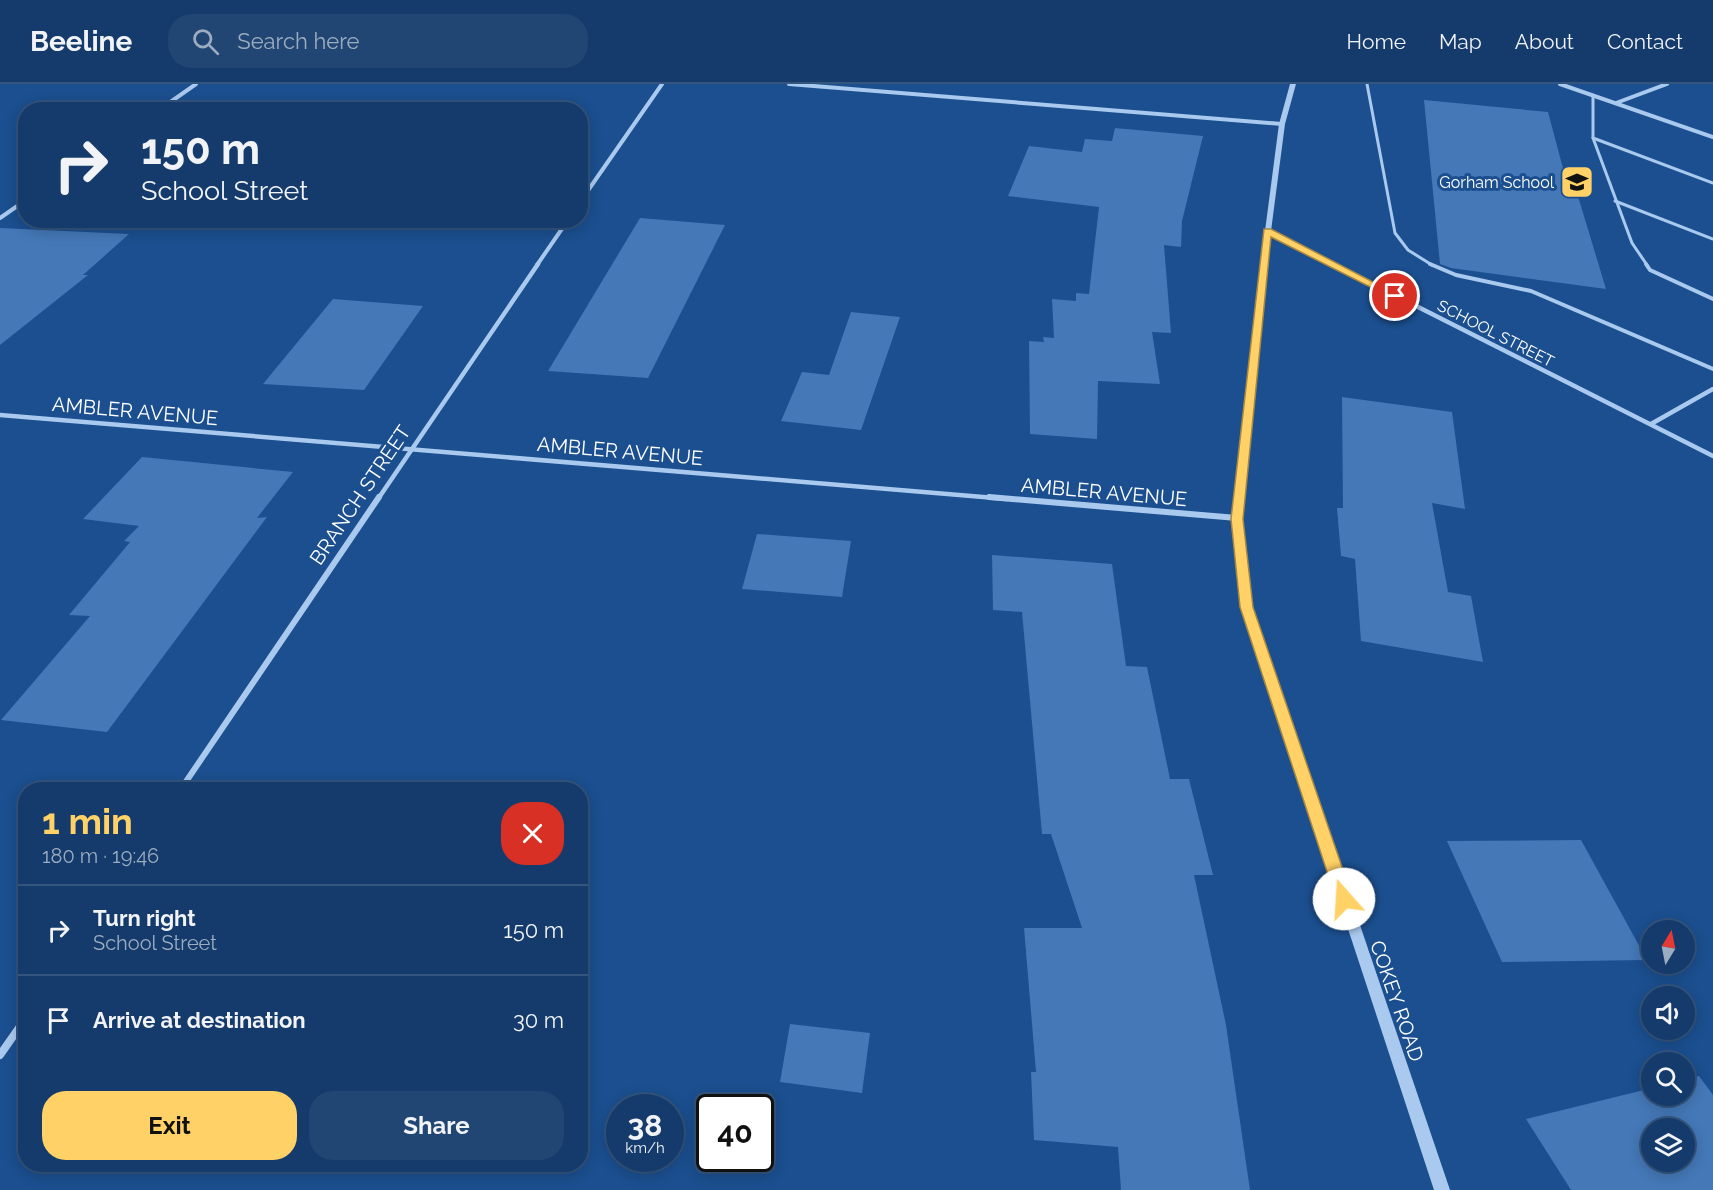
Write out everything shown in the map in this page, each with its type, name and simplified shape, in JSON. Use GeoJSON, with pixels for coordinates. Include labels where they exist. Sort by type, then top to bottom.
{"type":"FeatureCollection","features":[{"type":"Feature","properties":{"kind":"street"},"geometry":{"type":"LineString","coordinates":[[170,102],[196,84]]}},
{"type":"Feature","properties":{"kind":"street"},"geometry":{"type":"LineString","coordinates":[[588,190],[662,84]]}},
{"type":"Feature","properties":{"kind":"street"},"geometry":{"type":"LineString","coordinates":[[789,84],[1282,124]]}},
{"type":"Feature","properties":{"kind":"street","name":"COKEY ROAD"},"geometry":{"type":"LineString","coordinates":[[1293,84],[1282,124],[1268,231],[1237,519],[1246,607],[1442,1190]]}},
{"type":"Feature","properties":{"kind":"street"},"geometry":{"type":"LineString","coordinates":[[1560,84],[1713,137]]}},
{"type":"Feature","properties":{"kind":"street"},"geometry":{"type":"LineString","coordinates":[[1615,103],[1667,84]]}},
{"type":"Feature","properties":{"kind":"street"},"geometry":{"type":"LineString","coordinates":[[0,218],[18,206]]}},
{"type":"Feature","properties":{"kind":"street","name":"BRANCH STREET"},"geometry":{"type":"LineString","coordinates":[[186,782],[563,228]]}},
{"type":"Feature","properties":{"kind":"street","name":"SCHOOL STREET"},"geometry":{"type":"LineString","coordinates":[[1268,231],[1713,456]]}},
{"type":"Feature","properties":{"kind":"street"},"geometry":{"type":"LineString","coordinates":[[1651,424],[1713,389]]}},
{"type":"Feature","properties":{"kind":"street","name":"AMBLER AVENUE"},"geometry":{"type":"LineString","coordinates":[[0,415],[1237,519]]}},
{"type":"Feature","properties":{"kind":"street"},"geometry":{"type":"LineString","coordinates":[[0,1056],[18,1030]]}},
{"type":"Feature","properties":{"kind":"lane"},"geometry":{"type":"LineString","coordinates":[[1367,84],[1395,233],[1408,250],[1435,267],[1456,274],[1531,291],[1713,369]]}},
{"type":"Feature","properties":{"kind":"lane"},"geometry":{"type":"LineString","coordinates":[[1593,95],[1593,138],[1632,243],[1650,270],[1713,299]]}},
{"type":"Feature","properties":{"kind":"lane"},"geometry":{"type":"LineString","coordinates":[[1593,138],[1713,183]]}},
{"type":"Feature","properties":{"kind":"lane"},"geometry":{"type":"LineString","coordinates":[[1615,201],[1713,239]]}},
{"type":"Feature","properties":{"kind":"building"},"geometry":{"type":"Polygon","coordinates":[[[1424,100],[1548,112],[1564,172],[1571,173],[1606,289],[1451,268],[1440,264],[1424,100]]]}},
{"type":"Feature","properties":{"kind":"building"},"geometry":{"type":"Polygon","coordinates":[[[1115,128],[1203,136],[1182,221],[1181,247],[1164,245],[1171,333],[1152,332],[1160,384],[1098,381],[1097,439],[1030,434],[1029,341],[1044,342],[1043,337],[1054,338],[1052,299],[1076,301],[1076,293],[1089,294],[1099,207],[1008,196],[1029,146],[1082,152],[1085,139],[1112,141],[1115,128]]]}},
{"type":"Feature","properties":{"kind":"building"},"geometry":{"type":"Polygon","coordinates":[[[640,218],[725,225],[648,378],[548,371],[640,218]]]}},
{"type":"Feature","properties":{"kind":"building"},"geometry":{"type":"Polygon","coordinates":[[[0,228],[129,234],[83,275],[88,275],[0,345],[0,228]]]}},
{"type":"Feature","properties":{"kind":"building"},"geometry":{"type":"Polygon","coordinates":[[[333,299],[423,306],[364,390],[263,384],[333,299]]]}},
{"type":"Feature","properties":{"kind":"building"},"geometry":{"type":"Polygon","coordinates":[[[851,312],[900,317],[861,430],[781,421],[802,372],[829,375],[851,312]]]}},
{"type":"Feature","properties":{"kind":"building"},"geometry":{"type":"Polygon","coordinates":[[[1342,397],[1452,412],[1465,509],[1432,503],[1448,592],[1471,596],[1483,662],[1361,641],[1355,559],[1341,556],[1337,508],[1343,508],[1342,397]]]}},
{"type":"Feature","properties":{"kind":"building"},"geometry":{"type":"Polygon","coordinates":[[[142,457],[293,472],[257,518],[267,517],[107,732],[1,720],[90,616],[69,615],[130,542],[124,541],[139,526],[83,519],[142,457]]]}},
{"type":"Feature","properties":{"kind":"building"},"geometry":{"type":"Polygon","coordinates":[[[757,534],[851,541],[842,597],[742,589],[757,534]]]}},
{"type":"Feature","properties":{"kind":"building"},"geometry":{"type":"Polygon","coordinates":[[[992,555],[1112,564],[1126,666],[1147,667],[1170,779],[1189,779],[1213,875],[1194,875],[1226,1025],[1250,1190],[1121,1190],[1118,1147],[1034,1140],[1031,1072],[1036,1072],[1024,928],[1082,928],[1051,834],[1042,834],[1022,612],[993,610],[992,555]]]}},
{"type":"Feature","properties":{"kind":"building"},"geometry":{"type":"Polygon","coordinates":[[[1581,840],[1641,949],[1641,960],[1502,962],[1447,841],[1581,840]]]}},
{"type":"Feature","properties":{"kind":"building"},"geometry":{"type":"Polygon","coordinates":[[[790,1024],[870,1033],[862,1093],[780,1082],[790,1024]]]}},
{"type":"Feature","properties":{"kind":"building"},"geometry":{"type":"Polygon","coordinates":[[[1699,1076],[1713,1095],[1713,1190],[1571,1190],[1526,1119],[1641,1091],[1641,1106],[1695,1106],[1695,1077],[1699,1076]]]}},
{"type":"Feature","properties":{"kind":"place","name":"Gorham School"},"geometry":{"type":"Point","coordinates":[1577,182]}},
{"type":"Feature","properties":{"kind":"route"},"geometry":{"type":"LineString","coordinates":[[1344,899],[1246,607],[1240,564],[1237,519],[1268,231],[1395,296]]}}]}
